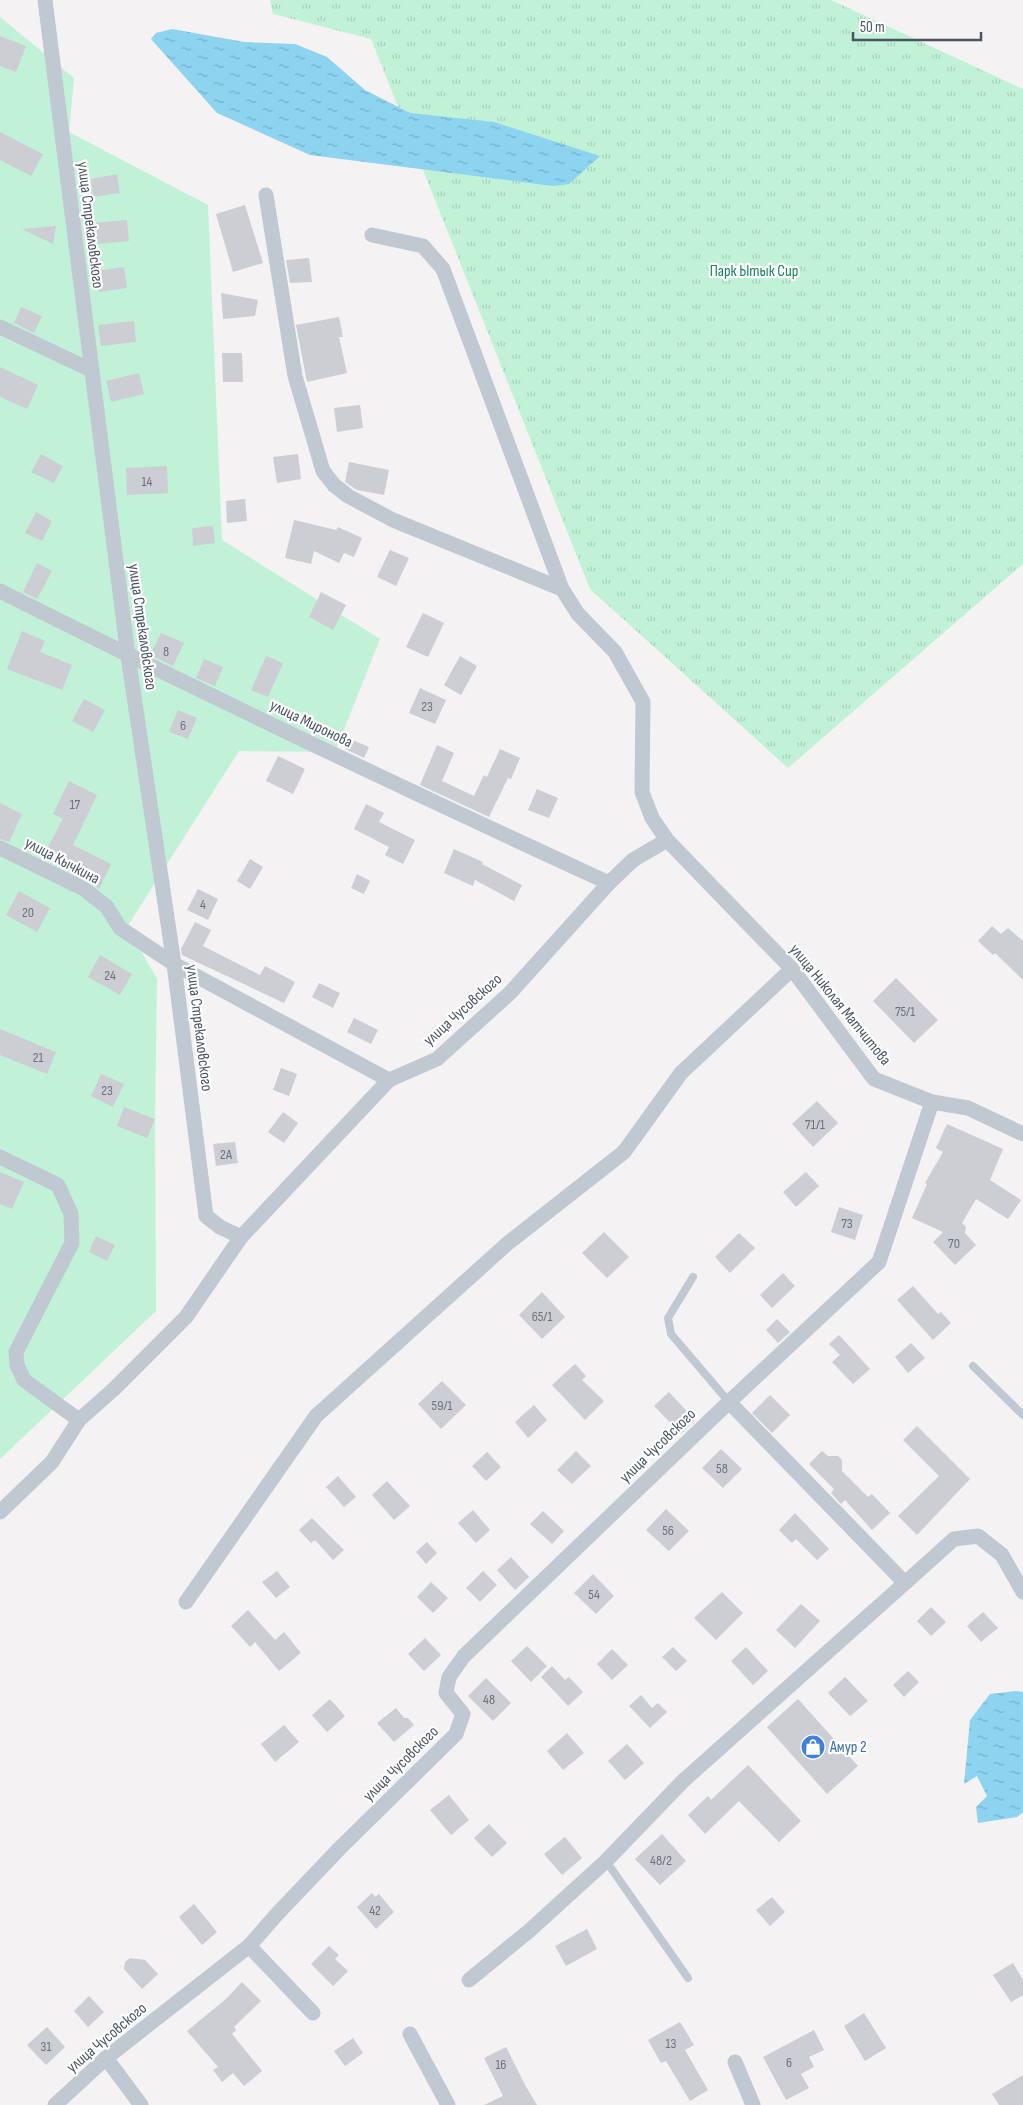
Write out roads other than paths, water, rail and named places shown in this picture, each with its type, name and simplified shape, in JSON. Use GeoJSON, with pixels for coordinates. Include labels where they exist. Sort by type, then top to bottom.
{"type":"FeatureCollection","features":[{"type":"Feature","properties":{"kind":"street","name":"улица Стрекаловского"},"geometry":{"type":"LineString","coordinates":[[45,0],[128,656],[174,964],[206,1216],[220,1227],[241,1237]]}},
{"type":"Feature","properties":{"kind":"street"},"geometry":{"type":"LineString","coordinates":[[266,195],[295,376],[323,471],[334,485],[348,496],[393,520],[562,589]]}},
{"type":"Feature","properties":{"kind":"street","name":"улица Николая Матчитова"},"geometry":{"type":"LineString","coordinates":[[372,235],[423,246],[443,269],[562,589],[578,614],[615,652],[642,702],[642,792],[652,818],[667,840],[792,969],[874,1079],[932,1102],[968,1108],[1023,1134]]}},
{"type":"Feature","properties":{"kind":"street"},"geometry":{"type":"LineString","coordinates":[[0,327],[91,370]]}},
{"type":"Feature","properties":{"kind":"street","name":"улица Миронова"},"geometry":{"type":"LineString","coordinates":[[0,591],[128,656],[437,804],[609,883]]}},
{"type":"Feature","properties":{"kind":"street","name":"улица Чусовского"},"geometry":{"type":"LineString","coordinates":[[0,1512],[52,1462],[79,1420],[114,1389],[186,1317],[241,1237],[389,1080],[437,1060],[510,993],[609,883],[633,860],[667,840]]}},
{"type":"Feature","properties":{"kind":"street","name":"улица Кычкина"},"geometry":{"type":"LineString","coordinates":[[0,848],[84,889],[107,907],[120,928],[174,964],[389,1080]]}},
{"type":"Feature","properties":{"kind":"street"},"geometry":{"type":"LineString","coordinates":[[186,1602],[316,1416],[508,1244],[624,1152],[681,1073],[792,969]]}},
{"type":"Feature","properties":{"kind":"street","name":"улица Чусовского"},"geometry":{"type":"LineString","coordinates":[[55,2105],[106,2058],[249,1946],[333,1855],[456,1734],[463,1714],[446,1693],[449,1677],[464,1656],[729,1402],[879,1262],[932,1102]]}},
{"type":"Feature","properties":{"kind":"street"},"geometry":{"type":"LineString","coordinates":[[0,1157],[58,1185],[71,1214],[72,1243],[16,1352],[17,1365],[24,1380],[79,1420]]}},
{"type":"Feature","properties":{"kind":"street"},"geometry":{"type":"LineString","coordinates":[[729,1402],[906,1583]]}},
{"type":"Feature","properties":{"kind":"street"},"geometry":{"type":"LineString","coordinates":[[469,1980],[529,1931],[606,1861],[683,1781],[954,1539],[978,1536],[1002,1555],[1023,1592]]}},
{"type":"Feature","properties":{"kind":"street"},"geometry":{"type":"LineString","coordinates":[[249,1946],[313,2013]]}},
{"type":"Feature","properties":{"kind":"street"},"geometry":{"type":"LineString","coordinates":[[410,2034],[448,2105]]}},
{"type":"Feature","properties":{"kind":"street"},"geometry":{"type":"LineString","coordinates":[[106,2058],[141,2105]]}},
{"type":"Feature","properties":{"kind":"street"},"geometry":{"type":"LineString","coordinates":[[735,2062],[753,2105]]}},
{"type":"Feature","properties":{"kind":"lane"},"geometry":{"type":"LineString","coordinates":[[693,1277],[668,1318],[671,1334],[729,1402]]}},
{"type":"Feature","properties":{"kind":"lane"},"geometry":{"type":"LineString","coordinates":[[973,1366],[1023,1415]]}},
{"type":"Feature","properties":{"kind":"lane"},"geometry":{"type":"LineString","coordinates":[[606,1861],[688,1978]]}},
{"type":"Feature","properties":{"kind":"water"},"geometry":{"type":"Polygon","coordinates":[[[172,29],[244,42],[295,44],[327,57],[365,90],[410,113],[494,122],[600,156],[569,184],[553,186],[310,155],[217,113],[151,39],[156,33],[172,29]]]}},
{"type":"Feature","properties":{"kind":"water"},"geometry":{"type":"Polygon","coordinates":[[[1023,1692],[1023,1812],[1017,1817],[978,1823],[976,1807],[987,1796],[977,1776],[964,1784],[970,1720],[990,1694],[1023,1692]]]}},
{"type":"Feature","properties":{"kind":"place","name":"Амур 2"},"geometry":{"type":"Point","coordinates":[813,1747]}},
{"type":"Feature","properties":{"kind":"park label","name":"Парк Ытык Сир"},"geometry":{"type":"Point","coordinates":[754,271]}}]}
